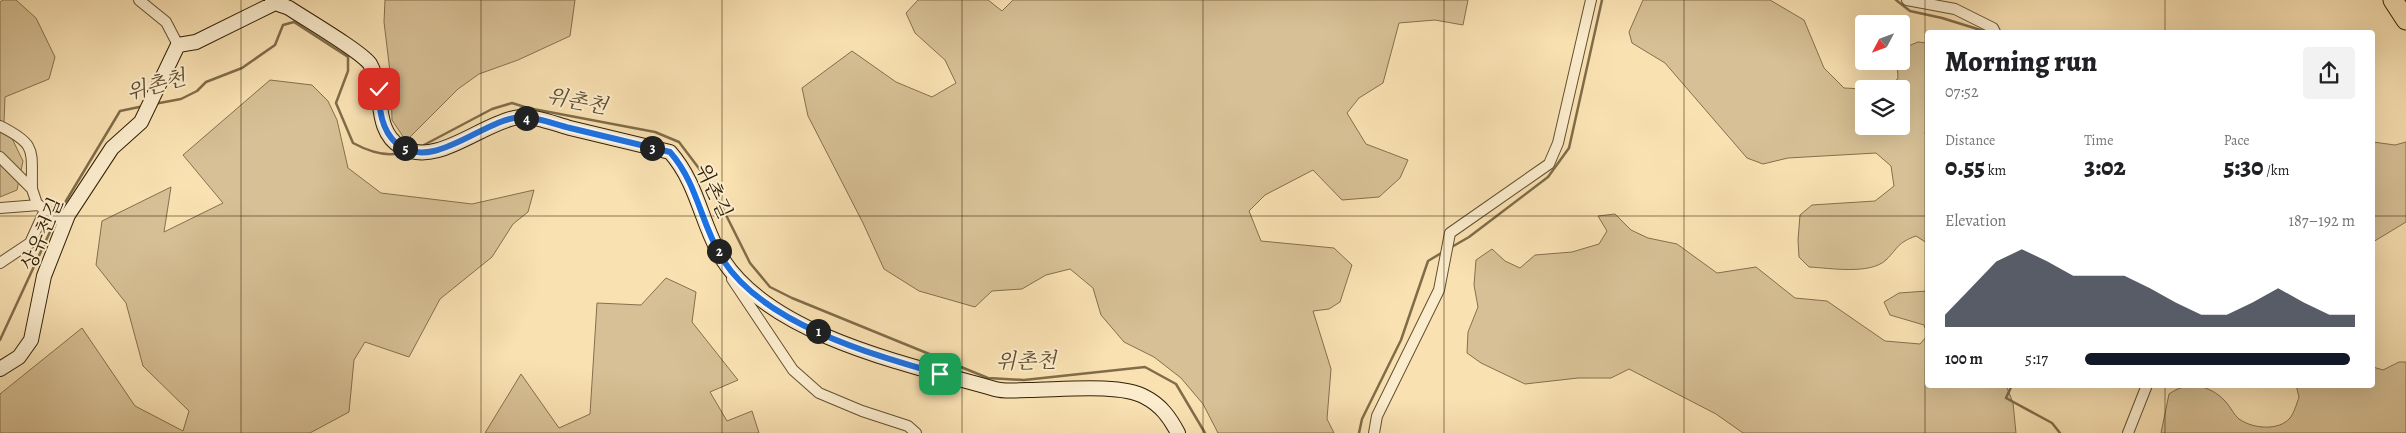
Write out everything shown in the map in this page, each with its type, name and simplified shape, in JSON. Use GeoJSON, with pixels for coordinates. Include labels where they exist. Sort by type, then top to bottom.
{"type":"FeatureCollection","features":[{"type":"Feature","properties":{"kind":"highway"},"geometry":{"type":"LineString","coordinates":[[2393,0],[2406,20]]}},
{"type":"Feature","properties":{"kind":"street"},"geometry":{"type":"LineString","coordinates":[[139,0],[166,22],[178,45],[196,42],[274,2]]}},
{"type":"Feature","properties":{"kind":"street"},"geometry":{"type":"LineString","coordinates":[[1374,433],[1377,416],[1439,290],[1450,233],[1549,164],[1558,143],[1591,0]]}},
{"type":"Feature","properties":{"kind":"street"},"geometry":{"type":"LineString","coordinates":[[1907,0],[1955,9],[1994,30]]}},
{"type":"Feature","properties":{"kind":"street","name":"위촌길"},"geometry":{"type":"LineString","coordinates":[[274,2],[285,6],[315,24],[369,62],[378,81],[379,112],[390,137],[400,146],[424,154],[435,152],[493,125],[523,117],[670,152],[683,167],[722,258],[729,268],[743,286],[796,322],[881,357],[999,390],[1118,389],[1144,396],[1170,418],[1178,433]]}},
{"type":"Feature","properties":{"kind":"street","name":"상유천길"},"geometry":{"type":"LineString","coordinates":[[0,369],[19,357],[31,340],[44,276],[63,222],[112,148],[141,122],[178,45]]}},
{"type":"Feature","properties":{"kind":"street"},"geometry":{"type":"LineString","coordinates":[[0,126],[24,138],[31,151],[32,189]]}},
{"type":"Feature","properties":{"kind":"street"},"geometry":{"type":"LineString","coordinates":[[0,157],[32,189],[45,210],[63,222]]}},
{"type":"Feature","properties":{"kind":"street"},"geometry":{"type":"LineString","coordinates":[[0,208],[45,210]]}},
{"type":"Feature","properties":{"kind":"street"},"geometry":{"type":"LineString","coordinates":[[0,263],[30,243],[45,210]]}},
{"type":"Feature","properties":{"kind":"street"},"geometry":{"type":"LineString","coordinates":[[729,268],[732,279],[793,370],[819,393],[862,411],[908,426],[916,433]]}},
{"type":"Feature","properties":{"kind":"street"},"geometry":{"type":"LineString","coordinates":[[2128,433],[2146,388]]}},
{"type":"Feature","properties":{"kind":"shaded area"},"geometry":{"type":"Polygon","coordinates":[[[3,0],[16,0],[36,18],[55,57],[49,79],[5,97],[4,122],[23,161],[17,190],[0,197],[0,2],[3,0]]]}},
{"type":"Feature","properties":{"kind":"shaded area"},"geometry":{"type":"Polygon","coordinates":[[[385,0],[575,0],[570,36],[518,60],[479,74],[458,89],[406,141],[392,120],[391,80],[384,22],[385,0]]]}},
{"type":"Feature","properties":{"kind":"shaded area"},"geometry":{"type":"Polygon","coordinates":[[[918,0],[988,0],[1002,11],[1013,0],[1468,0],[1463,25],[1435,20],[1399,23],[1383,83],[1359,98],[1347,113],[1366,144],[1408,160],[1400,178],[1379,197],[1342,200],[1313,170],[1265,195],[1249,211],[1261,241],[1334,248],[1352,265],[1340,302],[1329,309],[1313,311],[1331,369],[1327,419],[1334,433],[1218,433],[1203,404],[1181,378],[1154,357],[1124,342],[1101,315],[1093,288],[1070,269],[1046,275],[1022,289],[992,291],[975,307],[919,291],[884,269],[863,223],[808,116],[802,88],[852,51],[896,82],[932,97],[956,83],[945,60],[915,33],[906,13],[918,0]]]}},
{"type":"Feature","properties":{"kind":"shaded area"},"geometry":{"type":"Polygon","coordinates":[[[1643,0],[1770,0],[1804,20],[1824,68],[1844,88],[1855,89],[1855,135],[1910,135],[1910,80],[1896,80],[1898,70],[1910,70],[1910,45],[1918,42],[1925,43],[1925,242],[1916,236],[1905,241],[1886,260],[1870,268],[1849,270],[1809,267],[1799,257],[1800,215],[1812,205],[1875,201],[1894,186],[1891,166],[1876,153],[1788,158],[1763,164],[1747,158],[1665,63],[1632,43],[1629,32],[1643,0]]]}},
{"type":"Feature","properties":{"kind":"shaded area"},"geometry":{"type":"Polygon","coordinates":[[[270,80],[312,85],[328,101],[337,120],[348,168],[381,193],[472,204],[534,190],[528,212],[513,224],[492,257],[440,299],[409,357],[365,342],[354,360],[349,412],[310,433],[0,433],[0,394],[82,328],[135,406],[183,431],[189,411],[143,366],[126,303],[96,265],[102,221],[171,187],[164,232],[223,203],[183,155],[270,80]]]}},
{"type":"Feature","properties":{"kind":"shaded area"},"geometry":{"type":"Polygon","coordinates":[[[2375,142],[2395,145],[2406,142],[2406,222],[2375,241],[2375,142]]]}},
{"type":"Feature","properties":{"kind":"shaded area"},"geometry":{"type":"Polygon","coordinates":[[[1615,214],[1631,230],[1648,238],[1677,244],[1717,273],[1756,267],[1795,298],[1827,301],[1885,341],[1920,344],[1925,338],[1925,388],[2007,388],[2013,403],[2016,433],[1743,433],[1716,414],[1629,369],[1611,378],[1578,378],[1525,384],[1481,363],[1467,353],[1468,332],[1478,307],[1474,285],[1476,260],[1492,249],[1505,261],[1520,268],[1535,255],[1572,252],[1599,244],[1607,231],[1598,216],[1615,214]]]}},
{"type":"Feature","properties":{"kind":"shaded area"},"geometry":{"type":"Polygon","coordinates":[[[666,278],[696,292],[692,322],[738,380],[710,392],[727,421],[752,411],[759,433],[485,433],[521,374],[559,428],[590,414],[597,303],[641,305],[666,278]]]}},
{"type":"Feature","properties":{"kind":"shaded area"},"geometry":{"type":"Polygon","coordinates":[[[1925,291],[1925,328],[1924,325],[1890,315],[1884,302],[1899,293],[1925,291]]]}},
{"type":"Feature","properties":{"kind":"shaded area"},"geometry":{"type":"Polygon","coordinates":[[[2399,362],[2406,362],[2406,433],[2161,433],[2169,394],[2181,388],[2205,388],[2219,395],[2239,419],[2258,427],[2273,427],[2290,418],[2299,397],[2297,388],[2375,388],[2375,368],[2383,370],[2399,362]]]}},
{"type":"Feature","properties":{"kind":"waterway"},"geometry":{"type":"LineString","coordinates":[[1450,248],[1469,237],[1548,177],[1569,148],[1602,0]]}},
{"type":"Feature","properties":{"kind":"waterway"},"geometry":{"type":"LineString","coordinates":[[1896,0],[1910,11],[1942,18],[1981,30]]}},
{"type":"Feature","properties":{"kind":"waterway","name":"위촌천"},"geometry":{"type":"LineString","coordinates":[[154,104],[181,99],[197,91],[206,82],[242,68],[275,45],[283,25],[294,22],[348,57],[348,71],[336,103],[353,143],[376,152],[400,153]]}},
{"type":"Feature","properties":{"kind":"waterway","name":"위촌천"},"geometry":{"type":"LineString","coordinates":[[422,146],[492,109],[512,103],[528,108],[655,132],[679,142],[710,183],[750,263],[770,287],[792,298],[988,378],[1024,380],[1145,367],[1176,384],[1205,433]]}},
{"type":"Feature","properties":{"kind":"waterway","name":"위촌천"},"geometry":{"type":"LineString","coordinates":[[57,216],[120,111],[144,106]]}},
{"type":"Feature","properties":{"kind":"waterway","name":"위촌천"},"geometry":{"type":"LineString","coordinates":[[0,340],[55,221]]}},
{"type":"Feature","properties":{"kind":"waterway"},"geometry":{"type":"LineString","coordinates":[[1359,433],[1362,419],[1401,340],[1428,261],[1443,252]]}},
{"type":"Feature","properties":{"kind":"waterway"},"geometry":{"type":"LineString","coordinates":[[2011,388],[2006,398],[2052,423],[2060,433]]}},
{"type":"Feature","properties":{"kind":"route"},"geometry":{"type":"LineString","coordinates":[[379,89],[379,112],[390,137],[400,146],[417,153],[435,152],[493,125],[523,117],[670,152],[683,167],[691,183],[722,258],[743,286],[796,322],[881,357],[940,374]]}}]}
